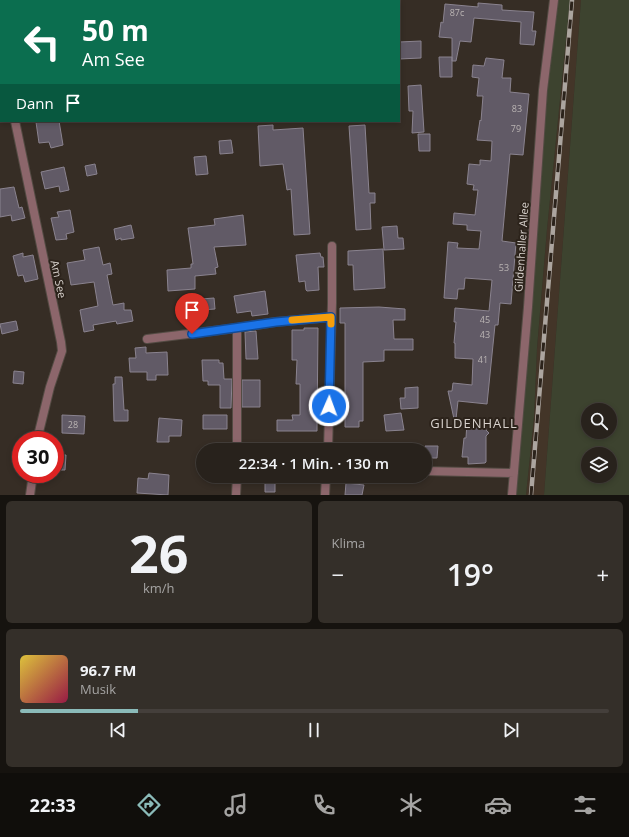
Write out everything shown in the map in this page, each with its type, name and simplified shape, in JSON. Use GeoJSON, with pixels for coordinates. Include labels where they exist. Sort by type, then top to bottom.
{"type":"FeatureCollection","features":[{"type":"Feature","properties":{"kind":"street","name":"Gildenhaller Allee"},"geometry":{"type":"LineString","coordinates":[[512,495],[528,307],[543,90],[554,0]]}},
{"type":"Feature","properties":{"kind":"street","name":"Am See"},"geometry":{"type":"LineString","coordinates":[[16,122],[62,351],[50,387],[39,431]]}},
{"type":"Feature","properties":{"kind":"street"},"geometry":{"type":"LineString","coordinates":[[328,443],[332,246]]}},
{"type":"Feature","properties":{"kind":"street"},"geometry":{"type":"LineString","coordinates":[[147,339],[276,322],[331,317]]}},
{"type":"Feature","properties":{"kind":"street"},"geometry":{"type":"LineString","coordinates":[[237,328],[237,443]]}},
{"type":"Feature","properties":{"kind":"street"},"geometry":{"type":"LineString","coordinates":[[432,471],[514,473]]}},
{"type":"Feature","properties":{"kind":"street"},"geometry":{"type":"LineString","coordinates":[[30,495],[32,483]]}},
{"type":"Feature","properties":{"kind":"street"},"geometry":{"type":"LineString","coordinates":[[236,483],[236,495]]}},
{"type":"Feature","properties":{"kind":"street"},"geometry":{"type":"LineString","coordinates":[[325,495],[326,483]]}},
{"type":"Feature","properties":{"kind":"shaded area"},"geometry":{"type":"Polygon","coordinates":[[[570,0],[581,0],[544,495],[526,495],[534,417],[537,349],[547,229],[570,0]]]}},
{"type":"Feature","properties":{"kind":"green space"},"geometry":{"type":"Polygon","coordinates":[[[558,0],[570,0],[547,229],[537,348],[534,417],[526,495],[514,495],[551,51],[558,0]]]}},
{"type":"Feature","properties":{"kind":"green space"},"geometry":{"type":"Polygon","coordinates":[[[581,0],[629,0],[629,495],[544,495],[581,0]]]}},
{"type":"Feature","properties":{"kind":"building"},"geometry":{"type":"Polygon","coordinates":[[[478,3],[502,5],[502,10],[534,12],[532,31],[536,31],[534,45],[520,44],[521,22],[474,18],[471,42],[460,41],[456,61],[452,61],[452,38],[439,37],[441,22],[443,23],[445,4],[478,7],[478,3]]]}},
{"type":"Feature","properties":{"kind":"building"},"geometry":{"type":"Polygon","coordinates":[[[421,41],[421,58],[400,59],[400,42],[421,41]]]}},
{"type":"Feature","properties":{"kind":"building"},"geometry":{"type":"Polygon","coordinates":[[[439,57],[452,57],[452,77],[440,77],[439,57]]]}},
{"type":"Feature","properties":{"kind":"building"},"geometry":{"type":"Polygon","coordinates":[[[486,58],[504,60],[502,78],[511,78],[510,92],[529,94],[523,155],[510,154],[502,241],[516,243],[511,304],[500,303],[498,325],[495,325],[487,404],[458,401],[456,419],[454,419],[448,391],[452,391],[453,383],[472,385],[473,359],[455,358],[455,308],[489,311],[492,280],[465,278],[464,289],[458,289],[457,299],[444,298],[448,242],[458,243],[457,248],[479,249],[481,231],[467,230],[467,225],[453,224],[454,213],[475,215],[478,190],[473,190],[474,185],[467,184],[469,164],[480,165],[480,160],[491,161],[492,141],[477,140],[480,120],[481,121],[483,96],[477,96],[479,78],[472,77],[473,65],[484,66],[486,58]]]}},
{"type":"Feature","properties":{"kind":"building"},"geometry":{"type":"Polygon","coordinates":[[[421,85],[424,132],[412,133],[413,111],[409,111],[408,86],[421,85]]]}},
{"type":"Feature","properties":{"kind":"building"},"geometry":{"type":"Polygon","coordinates":[[[36,122],[59,122],[63,145],[51,148],[49,142],[39,143],[36,122]]]}},
{"type":"Feature","properties":{"kind":"building"},"geometry":{"type":"Polygon","coordinates":[[[273,125],[273,130],[303,128],[310,234],[294,235],[291,189],[287,190],[283,164],[260,166],[258,126],[273,125]]]}},
{"type":"Feature","properties":{"kind":"building"},"geometry":{"type":"Polygon","coordinates":[[[365,125],[369,193],[375,193],[375,203],[370,203],[371,229],[356,230],[349,126],[365,125]]]}},
{"type":"Feature","properties":{"kind":"building"},"geometry":{"type":"Polygon","coordinates":[[[418,134],[430,134],[430,151],[419,151],[418,134]]]}},
{"type":"Feature","properties":{"kind":"building"},"geometry":{"type":"Polygon","coordinates":[[[231,140],[233,153],[220,154],[219,141],[231,140]]]}},
{"type":"Feature","properties":{"kind":"building"},"geometry":{"type":"Polygon","coordinates":[[[206,156],[208,174],[196,175],[194,157],[206,156]]]}},
{"type":"Feature","properties":{"kind":"building"},"geometry":{"type":"Polygon","coordinates":[[[95,164],[97,174],[87,176],[85,166],[95,164]]]}},
{"type":"Feature","properties":{"kind":"building"},"geometry":{"type":"Polygon","coordinates":[[[64,167],[69,190],[60,192],[59,186],[45,189],[41,172],[64,167]]]}},
{"type":"Feature","properties":{"kind":"building"},"geometry":{"type":"Polygon","coordinates":[[[14,187],[19,208],[22,207],[25,218],[12,221],[11,215],[0,217],[0,189],[14,187]]]}},
{"type":"Feature","properties":{"kind":"building"},"geometry":{"type":"Polygon","coordinates":[[[70,210],[74,232],[66,234],[67,239],[56,240],[51,218],[59,217],[57,212],[70,210]]]}},
{"type":"Feature","properties":{"kind":"building"},"geometry":{"type":"Polygon","coordinates":[[[243,215],[246,245],[214,247],[218,267],[215,268],[216,274],[195,276],[195,289],[168,291],[167,270],[191,268],[191,264],[193,264],[188,228],[215,225],[214,219],[243,215]]]}},
{"type":"Feature","properties":{"kind":"building"},"geometry":{"type":"Polygon","coordinates":[[[131,225],[134,238],[121,240],[121,238],[116,240],[114,229],[131,225]]]}},
{"type":"Feature","properties":{"kind":"building"},"geometry":{"type":"Polygon","coordinates":[[[397,226],[398,238],[403,238],[404,249],[384,250],[382,227],[397,226]]]}},
{"type":"Feature","properties":{"kind":"building"},"geometry":{"type":"Polygon","coordinates":[[[99,247],[103,265],[110,263],[112,274],[107,275],[113,305],[124,303],[124,310],[131,310],[133,321],[117,324],[116,321],[93,325],[94,330],[84,332],[80,310],[98,306],[94,282],[71,285],[67,263],[85,260],[83,250],[99,247]]]}},
{"type":"Feature","properties":{"kind":"building"},"geometry":{"type":"Polygon","coordinates":[[[383,249],[385,288],[354,290],[353,265],[348,265],[348,251],[383,249]]]}},
{"type":"Feature","properties":{"kind":"building"},"geometry":{"type":"Polygon","coordinates":[[[23,253],[23,257],[33,255],[38,279],[25,282],[23,275],[18,276],[13,256],[23,253]]]}},
{"type":"Feature","properties":{"kind":"building"},"geometry":{"type":"Polygon","coordinates":[[[320,253],[321,257],[323,257],[324,267],[318,267],[319,290],[307,291],[305,281],[299,282],[296,255],[320,253]]]}},
{"type":"Feature","properties":{"kind":"building"},"geometry":{"type":"Polygon","coordinates":[[[265,291],[268,314],[252,316],[251,311],[237,313],[234,296],[265,291]]]}},
{"type":"Feature","properties":{"kind":"building"},"geometry":{"type":"Polygon","coordinates":[[[214,298],[215,309],[202,310],[201,299],[214,298]]]}},
{"type":"Feature","properties":{"kind":"building"},"geometry":{"type":"Polygon","coordinates":[[[379,307],[405,309],[405,320],[393,320],[394,339],[413,339],[413,350],[384,350],[384,361],[363,362],[363,421],[359,421],[359,427],[345,427],[345,323],[340,323],[340,308],[379,307]]]}},
{"type":"Feature","properties":{"kind":"building"},"geometry":{"type":"Polygon","coordinates":[[[185,308],[195,308],[196,319],[186,321],[185,308]]]}},
{"type":"Feature","properties":{"kind":"building"},"geometry":{"type":"Polygon","coordinates":[[[16,321],[18,330],[2,334],[0,324],[16,321]]]}},
{"type":"Feature","properties":{"kind":"building"},"geometry":{"type":"Polygon","coordinates":[[[304,328],[318,328],[317,431],[277,431],[277,420],[293,420],[292,415],[300,415],[300,384],[296,384],[297,360],[292,360],[292,330],[304,330],[304,328]]]}},
{"type":"Feature","properties":{"kind":"building"},"geometry":{"type":"Polygon","coordinates":[[[256,331],[258,359],[246,359],[245,332],[256,331]]]}},
{"type":"Feature","properties":{"kind":"building"},"geometry":{"type":"Polygon","coordinates":[[[146,347],[146,353],[167,352],[168,375],[156,375],[156,380],[147,380],[147,372],[130,372],[129,358],[136,358],[135,348],[146,347]]]}},
{"type":"Feature","properties":{"kind":"building"},"geometry":{"type":"Polygon","coordinates":[[[202,360],[219,360],[219,363],[223,363],[224,379],[232,379],[231,408],[220,408],[220,385],[208,385],[208,381],[203,381],[202,360]]]}},
{"type":"Feature","properties":{"kind":"building"},"geometry":{"type":"Polygon","coordinates":[[[14,371],[24,372],[23,384],[13,383],[14,371]]]}},
{"type":"Feature","properties":{"kind":"building"},"geometry":{"type":"Polygon","coordinates":[[[115,377],[122,377],[124,410],[128,410],[128,421],[114,421],[113,384],[115,384],[115,377]]]}},
{"type":"Feature","properties":{"kind":"building"},"geometry":{"type":"Polygon","coordinates":[[[242,380],[260,380],[260,407],[242,407],[242,380]]]}},
{"type":"Feature","properties":{"kind":"building"},"geometry":{"type":"Polygon","coordinates":[[[418,387],[418,408],[401,409],[400,398],[405,398],[405,388],[418,387]]]}},
{"type":"Feature","properties":{"kind":"building"},"geometry":{"type":"Polygon","coordinates":[[[401,413],[404,430],[386,431],[384,415],[401,413]]]}},
{"type":"Feature","properties":{"kind":"building"},"geometry":{"type":"Polygon","coordinates":[[[62,415],[85,416],[84,434],[64,433],[64,431],[62,431],[62,415]]]}},
{"type":"Feature","properties":{"kind":"building"},"geometry":{"type":"Polygon","coordinates":[[[203,415],[227,415],[227,429],[203,429],[203,415]]]}},
{"type":"Feature","properties":{"kind":"building"},"geometry":{"type":"Polygon","coordinates":[[[159,418],[182,420],[181,436],[169,436],[169,442],[157,442],[159,418]]]}},
{"type":"Feature","properties":{"kind":"building"},"geometry":{"type":"Polygon","coordinates":[[[467,422],[486,422],[486,430],[489,433],[486,436],[485,463],[468,464],[468,457],[462,457],[464,438],[466,438],[467,422]]]}},
{"type":"Feature","properties":{"kind":"building"},"geometry":{"type":"Polygon","coordinates":[[[432,446],[438,446],[437,458],[432,458],[432,446]]]}},
{"type":"Feature","properties":{"kind":"building"},"geometry":{"type":"Polygon","coordinates":[[[64,455],[66,455],[65,470],[64,455]]]}},
{"type":"Feature","properties":{"kind":"building"},"geometry":{"type":"Polygon","coordinates":[[[149,473],[169,475],[168,495],[137,493],[138,478],[148,479],[149,473]]]}},
{"type":"Feature","properties":{"kind":"building"},"geometry":{"type":"Polygon","coordinates":[[[265,483],[275,483],[275,492],[265,492],[265,483]]]}},
{"type":"Feature","properties":{"kind":"building"},"geometry":{"type":"Polygon","coordinates":[[[346,483],[364,485],[362,495],[345,495],[346,483]]]}},
{"type":"Feature","properties":{"kind":"railway"},"geometry":{"type":"LineString","coordinates":[[531,495],[572,0]]}},
{"type":"Feature","properties":{"kind":"slow traffic"},"geometry":{"type":"LineString","coordinates":[[292,320],[331,317],[331,324]]}},
{"type":"Feature","properties":{"kind":"district","name":"GILDENHALL"},"geometry":{"type":"Point","coordinates":[474,423]}},
{"type":"Feature","properties":{"kind":"route"},"geometry":{"type":"LineString","coordinates":[[192,334],[276,322],[331,317],[329,406]]}}]}
